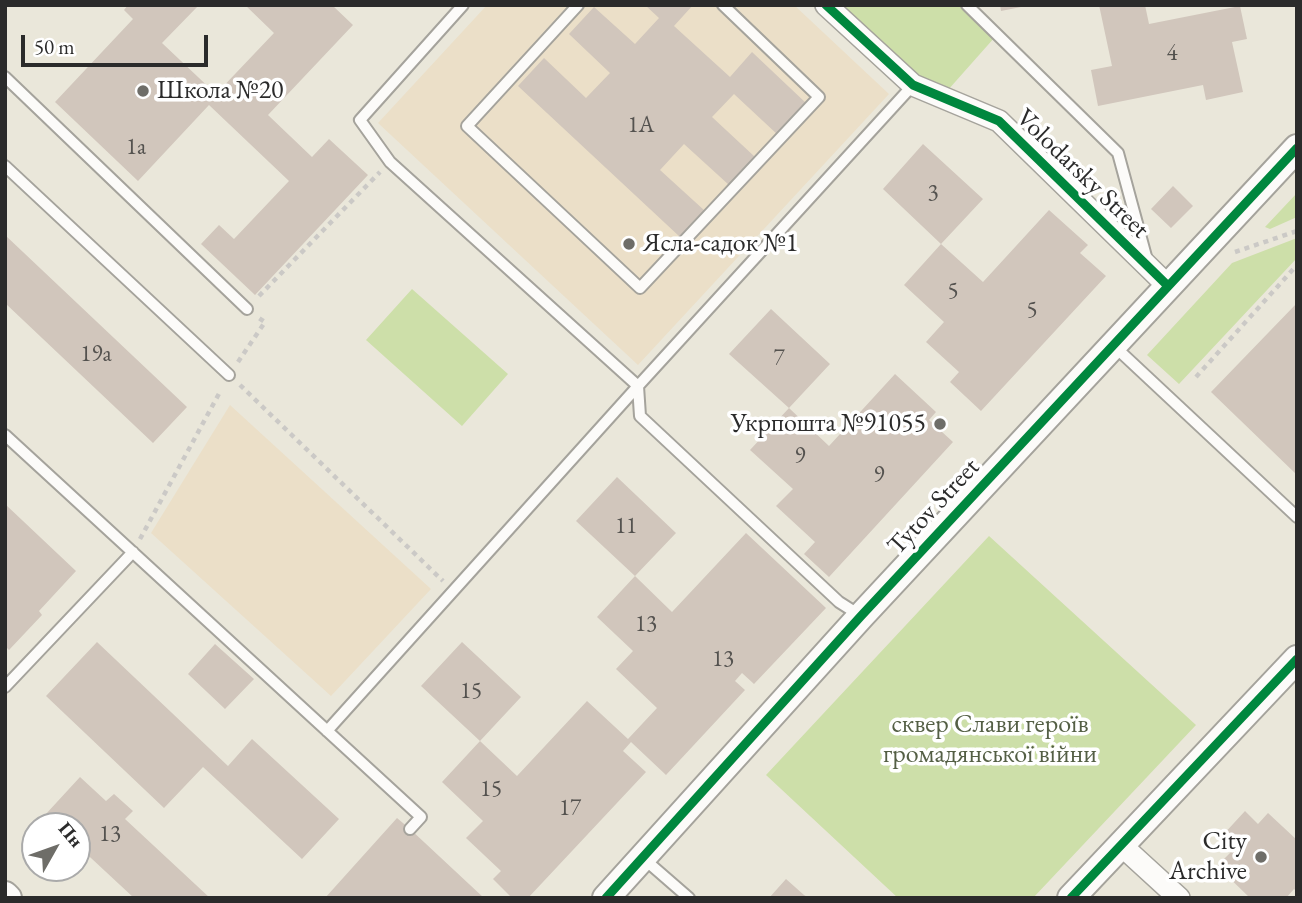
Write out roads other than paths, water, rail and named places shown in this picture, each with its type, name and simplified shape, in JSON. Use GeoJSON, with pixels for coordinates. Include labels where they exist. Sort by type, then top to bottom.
{"type":"FeatureCollection","features":[{"type":"Feature","properties":{"kind":"street","name":"Volodarsky Street"},"geometry":{"type":"LineString","coordinates":[[826,5],[913,85],[999,121],[1158,277]]}},
{"type":"Feature","properties":{"kind":"street","name":"Tytov Street"},"geometry":{"type":"LineString","coordinates":[[606,898],[861,616],[1113,345],[1158,277],[1297,148]]}},
{"type":"Feature","properties":{"kind":"street"},"geometry":{"type":"LineString","coordinates":[[1071,898],[1297,659]]}},
{"type":"Feature","properties":{"kind":"street"},"geometry":{"type":"LineString","coordinates":[[1121,845],[1179,898]]}},
{"type":"Feature","properties":{"kind":"lane"},"geometry":{"type":"LineString","coordinates":[[463,5],[360,120],[390,162],[638,386],[640,416],[839,602],[861,616]]}},
{"type":"Feature","properties":{"kind":"lane"},"geometry":{"type":"LineString","coordinates":[[578,5],[467,126],[640,288],[819,97],[723,5]]}},
{"type":"Feature","properties":{"kind":"lane"},"geometry":{"type":"LineString","coordinates":[[967,5],[1118,153],[1158,277]]}},
{"type":"Feature","properties":{"kind":"lane"},"geometry":{"type":"LineString","coordinates":[[5,77],[247,309]]}},
{"type":"Feature","properties":{"kind":"lane"},"geometry":{"type":"LineString","coordinates":[[327,731],[913,85]]}},
{"type":"Feature","properties":{"kind":"lane"},"geometry":{"type":"LineString","coordinates":[[5,166],[229,375]]}},
{"type":"Feature","properties":{"kind":"lane"},"geometry":{"type":"LineString","coordinates":[[1113,345],[1297,517]]}},
{"type":"Feature","properties":{"kind":"lane"},"geometry":{"type":"LineString","coordinates":[[5,435],[421,817],[410,830]]}},
{"type":"Feature","properties":{"kind":"lane"},"geometry":{"type":"LineString","coordinates":[[5,687],[133,552]]}},
{"type":"Feature","properties":{"kind":"lane"},"geometry":{"type":"LineString","coordinates":[[643,858],[690,898]]}},
{"type":"Feature","properties":{"kind":"place","name":"Школа №20"},"geometry":{"type":"Point","coordinates":[143,91]}},
{"type":"Feature","properties":{"kind":"place","name":"Ясла-садок №1"},"geometry":{"type":"Point","coordinates":[629,244]}},
{"type":"Feature","properties":{"kind":"place","name":"Укрпошта №91055"},"geometry":{"type":"Point","coordinates":[940,424]}},
{"type":"Feature","properties":{"kind":"place","name":"City Archive"},"geometry":{"type":"Point","coordinates":[1261,857]}},
{"type":"Feature","properties":{"kind":"park label","name":"сквер Слави героїв громадянської війни"},"geometry":{"type":"Point","coordinates":[990,740]}}]}
